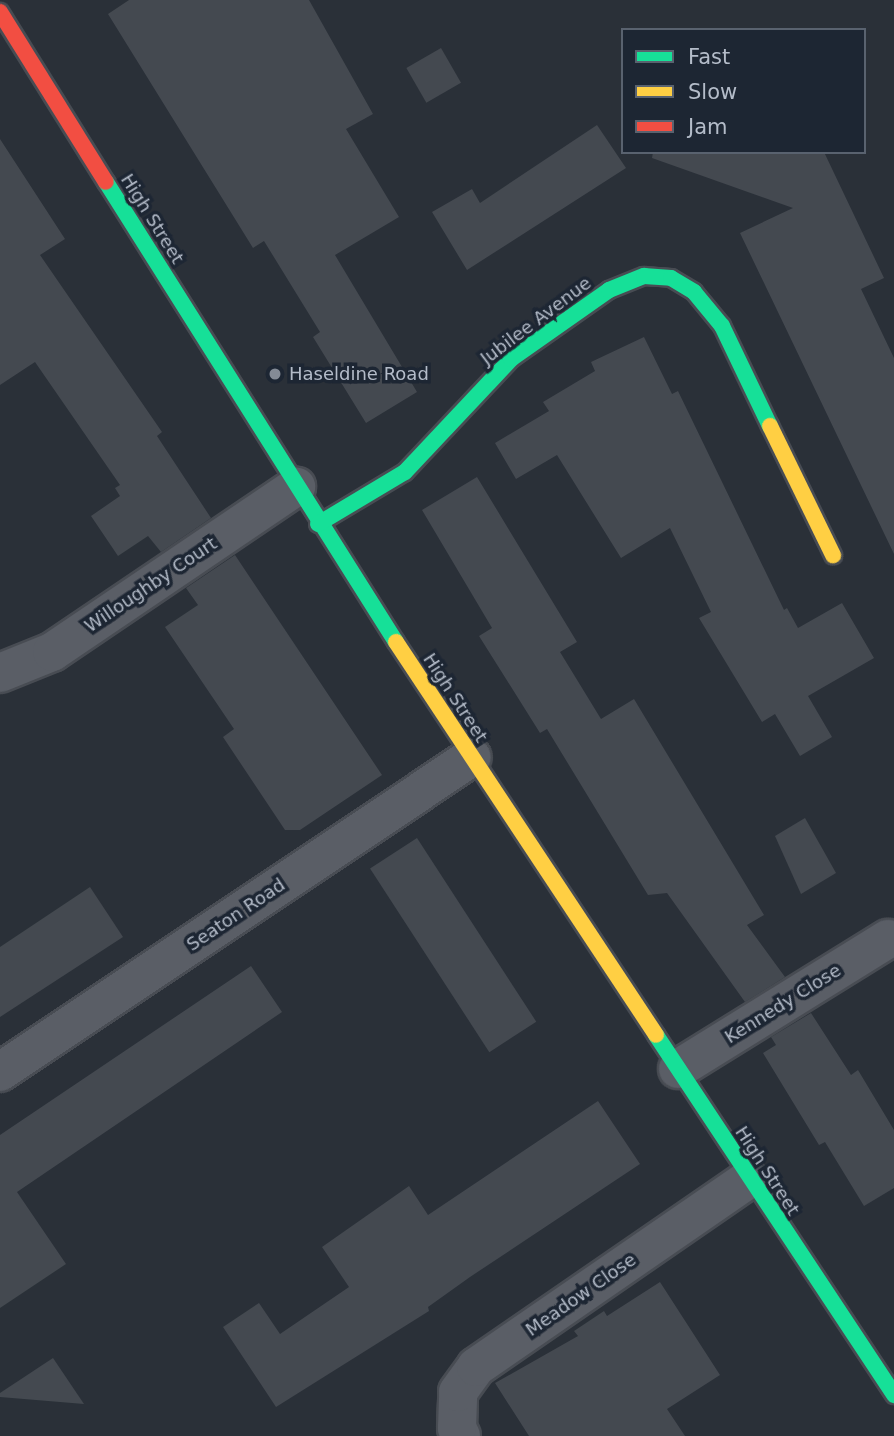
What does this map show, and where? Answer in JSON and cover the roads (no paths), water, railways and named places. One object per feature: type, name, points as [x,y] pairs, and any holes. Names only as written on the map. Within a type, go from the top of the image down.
[{"type":"street","name":"High Street","points":[[0,12],[317,524],[749,1180],[894,1395]]},
{"type":"street","name":"Jubilee Avenue","points":[[317,524],[405,472],[511,359],[609,290],[644,276],[671,278],[694,292],[722,326],[833,555]]},
{"type":"street","name":"Willoughby Court","points":[[0,673],[52,652],[296,487]]},
{"type":"street","name":"Seaton Road","points":[[0,1072],[472,757]]},
{"type":"street","name":"Kennedy Close","points":[[678,1069],[888,939]]},
{"type":"street","name":"Meadow Close","points":[[461,1436],[457,1427],[458,1392],[476,1367],[749,1180]]},
{"type":"place","name":"Haseldine Road","points":[[275,374]]}]
